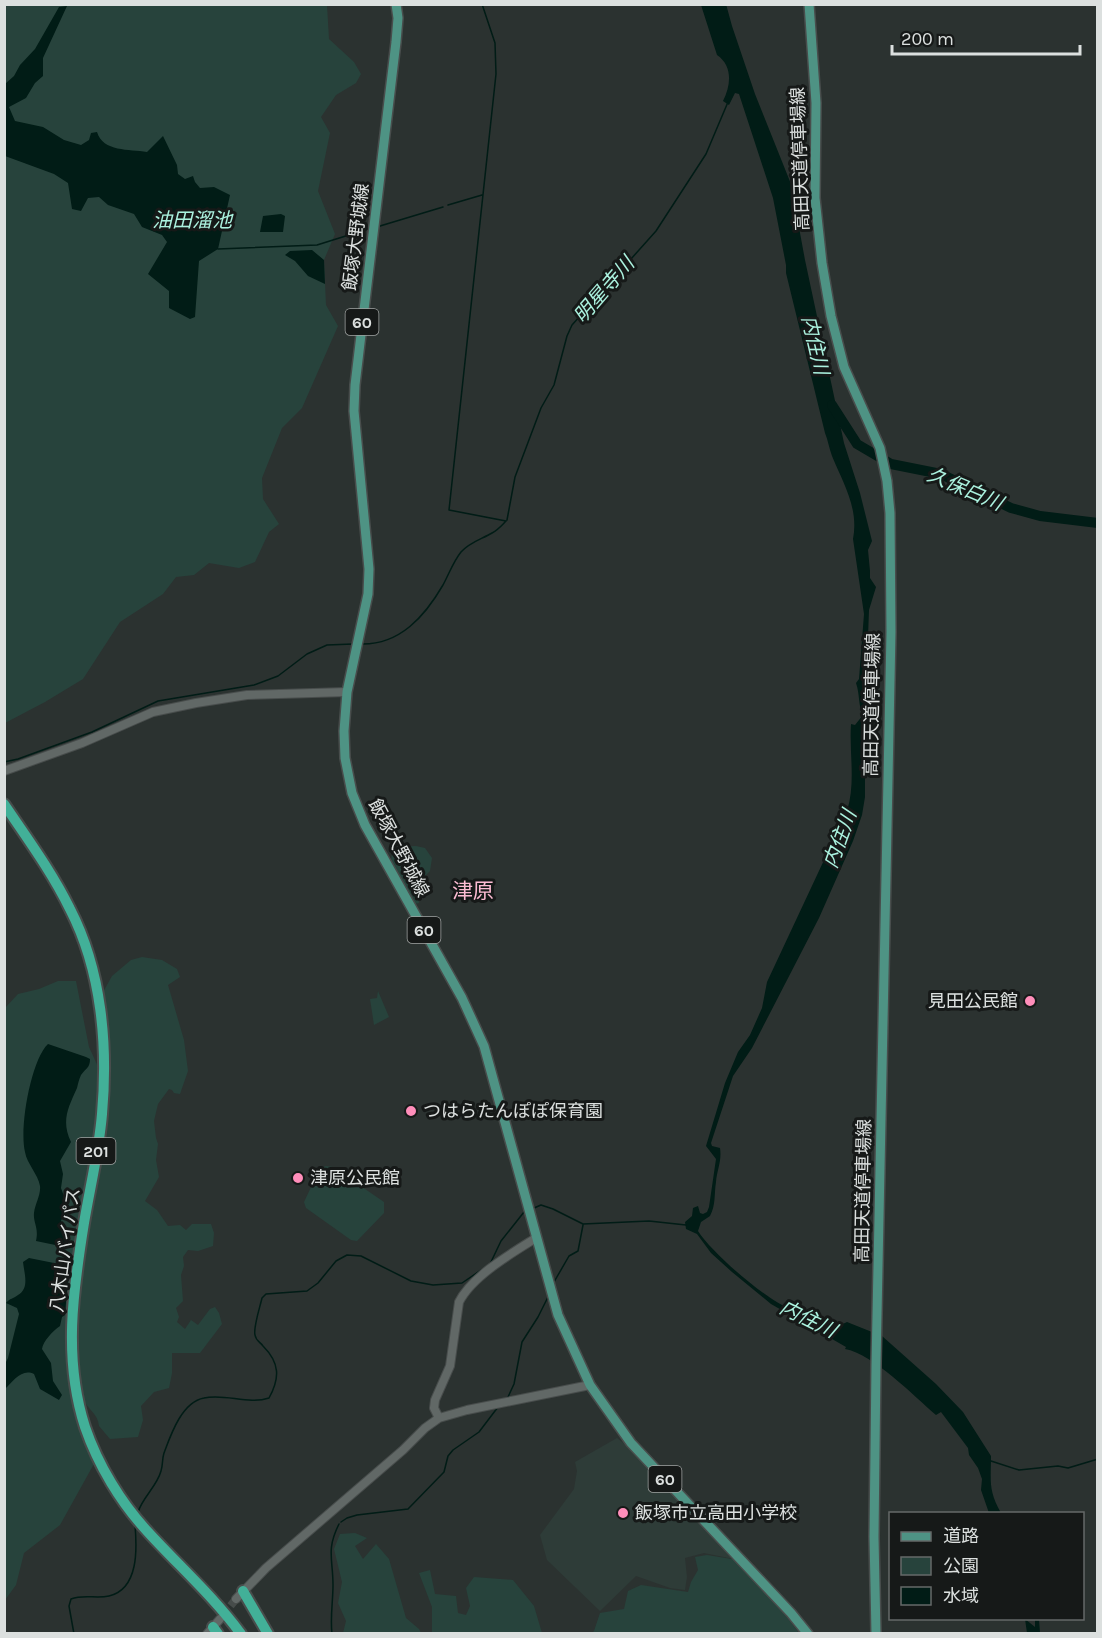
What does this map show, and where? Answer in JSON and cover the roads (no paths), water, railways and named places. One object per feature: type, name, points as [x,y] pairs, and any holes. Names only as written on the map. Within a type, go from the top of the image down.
[{"type":"highway","name":"八木山バイパス","points":[[4,804],[52,874],[71,911],[86,946],[100,1009],[104,1077],[102,1117],[71,1316],[76,1394],[85,1426],[94,1450],[113,1486],[129,1508],[147,1532],[223,1609],[241,1634]]},
{"type":"highway","points":[[240,1595],[268,1634]]},
{"type":"main road","name":"飯塚大野城線","points":[[396,4],[398,18],[396,42],[355,385],[354,411],[369,569],[368,594],[347,692],[344,731],[345,758],[352,793],[366,825],[462,998],[484,1046],[553,1302],[590,1385],[637,1449],[759,1578],[808,1634]]},
{"type":"main road","name":"高田天道停車場線","points":[[809,4],[816,103],[815,198],[825,281],[844,367],[880,448],[887,481],[890,513],[891,632],[876,1364],[874,1536],[876,1634]]},
{"type":"street","points":[[4,771],[82,743],[153,712],[196,702],[247,695],[347,692]]},
{"type":"street","points":[[439,1418],[434,1408],[435,1400],[450,1366],[459,1302],[463,1294],[469,1286],[510,1254],[536,1238]]},
{"type":"street","points":[[240,1595],[266,1568],[439,1418],[498,1403],[590,1385]]},
{"type":"water","name":"内住川","points":[[726,4],[755,94],[791,184],[844,443],[872,541],[868,550],[870,578],[876,587],[869,610],[870,674],[866,698],[868,712],[872,719],[872,737],[877,739],[875,751],[865,761],[865,797],[862,815],[853,841],[819,918],[752,1048],[733,1076],[711,1143],[712,1146],[720,1148],[713,1208],[710,1216],[701,1222],[698,1231],[715,1251],[740,1274],[779,1304],[830,1323],[838,1325],[847,1322],[882,1336],[936,1384],[963,1412],[991,1456],[992,1491],[1000,1512],[989,1512],[981,1490],[982,1479],[978,1468],[969,1455],[968,1448],[941,1412],[936,1415],[893,1377],[868,1359],[845,1349],[846,1347],[771,1304],[711,1253],[697,1234],[686,1229],[685,1222],[692,1216],[693,1208],[698,1206],[700,1213],[703,1214],[709,1207],[716,1159],[706,1146],[725,1083],[738,1052],[750,1035],[762,1008],[767,982],[847,811],[852,778],[851,724],[855,725],[863,715],[856,683],[859,679],[864,614],[853,539],[852,506],[825,433],[786,273],[773,198],[739,94],[735,93],[729,105],[723,101],[728,89],[728,70],[717,55],[701,5]]},
{"type":"water","name":"油田溜池","points":[[67,6],[43,58],[43,76],[35,83],[26,98],[9,107],[15,121],[43,127],[64,140],[81,145],[89,140],[91,133],[97,132],[105,143],[111,146],[147,152],[163,136],[177,165],[178,174],[185,179],[193,176],[200,188],[214,187],[230,195],[218,249],[199,261],[195,317],[190,319],[169,308],[169,291],[148,274],[167,242],[162,235],[142,227],[134,214],[108,205],[99,197],[88,198],[81,211],[72,209],[68,183],[54,174],[5,156],[5,84],[35,49],[59,7]]},
{"type":"water","points":[[281,214],[285,216],[283,232],[260,232],[263,216]]},
{"type":"water","points":[[312,250],[324,260],[325,284],[308,276],[295,261],[285,255],[290,251]]},
{"type":"water","points":[[48,1044],[90,1059],[80,1077],[69,1108],[66,1128],[71,1142],[60,1161],[63,1174],[61,1188],[67,1205],[61,1221],[66,1238],[65,1247],[36,1241],[34,1213],[40,1186],[26,1156],[24,1141],[28,1095],[36,1064]]},
{"type":"water","points":[[29,1258],[69,1266],[65,1315],[62,1317],[60,1326],[49,1336],[42,1349],[51,1363],[53,1381],[62,1395],[59,1400],[40,1389],[34,1374],[30,1373],[18,1376],[5,1389],[5,1364],[19,1314],[17,1308],[6,1303],[22,1292],[25,1284],[23,1262]]},
{"type":"water","points":[[1025,1620],[1035,1627],[1035,1620],[1039,1620],[1040,1633],[1027,1633]]},
{"type":"waterway","points":[[482,4],[495,43],[496,74],[449,510],[506,521]]},
{"type":"waterway","name":"明星寺川","points":[[507,520],[515,477],[541,408],[554,385],[572,325],[656,231],[706,154],[728,102]]},
{"type":"waterway","points":[[448,205],[482,195]]},
{"type":"waterway","points":[[380,226],[443,207]]},
{"type":"waterway","points":[[218,249],[317,245],[368,229]]},
{"type":"waterway","name":"久保白川","points":[[832,405],[857,444],[891,464],[941,474],[1011,508],[1040,516],[1098,523]]},
{"type":"waterway","points":[[361,644],[388,640],[410,626],[436,596],[461,552],[506,521]]},
{"type":"waterway","points":[[4,762],[92,732],[158,701],[254,685],[278,676],[307,654],[327,645],[353,644]]},
{"type":"waterway","points":[[534,1208],[541,1205],[583,1224],[649,1221],[686,1225]]},
{"type":"waterway","points":[[138,1512],[159,1476],[164,1453],[174,1428],[189,1406],[196,1401],[212,1397],[253,1400],[269,1398],[275,1384],[275,1365],[269,1352],[256,1339],[255,1332],[262,1298],[266,1294],[307,1291],[318,1283],[336,1261],[347,1255],[361,1256],[411,1281],[433,1285],[462,1283],[490,1264],[501,1241],[524,1212]]},
{"type":"waterway","points":[[554,1282],[569,1256],[578,1251],[583,1225]]},
{"type":"waterway","points":[[508,1397],[514,1384],[522,1342],[549,1295]]},
{"type":"waterway","points":[[341,1522],[357,1515],[408,1509],[444,1472],[448,1456],[453,1450],[479,1432],[498,1407]]},
{"type":"waterway","points":[[991,1461],[1019,1470],[1058,1466],[1068,1468],[1098,1459]]},
{"type":"waterway","points":[[332,1634],[331,1548],[339,1524]]},
{"type":"waterway","points":[[74,1634],[69,1606],[71,1599],[109,1596],[119,1592],[131,1577],[136,1556],[135,1525]]},
{"type":"tunnel","points":[[223,1615],[236,1599]]},
{"type":"place","name":"見田公民館","points":[[1030,1001]]},
{"type":"place","name":"つはらたんぽぽ保育園","points":[[411,1111]]},
{"type":"place","name":"津原公民館","points":[[298,1178]]},
{"type":"place","name":"飯塚市立高田小学校","points":[[623,1513]]},
{"type":"district","name":"津原","points":[[473,891]]}]
